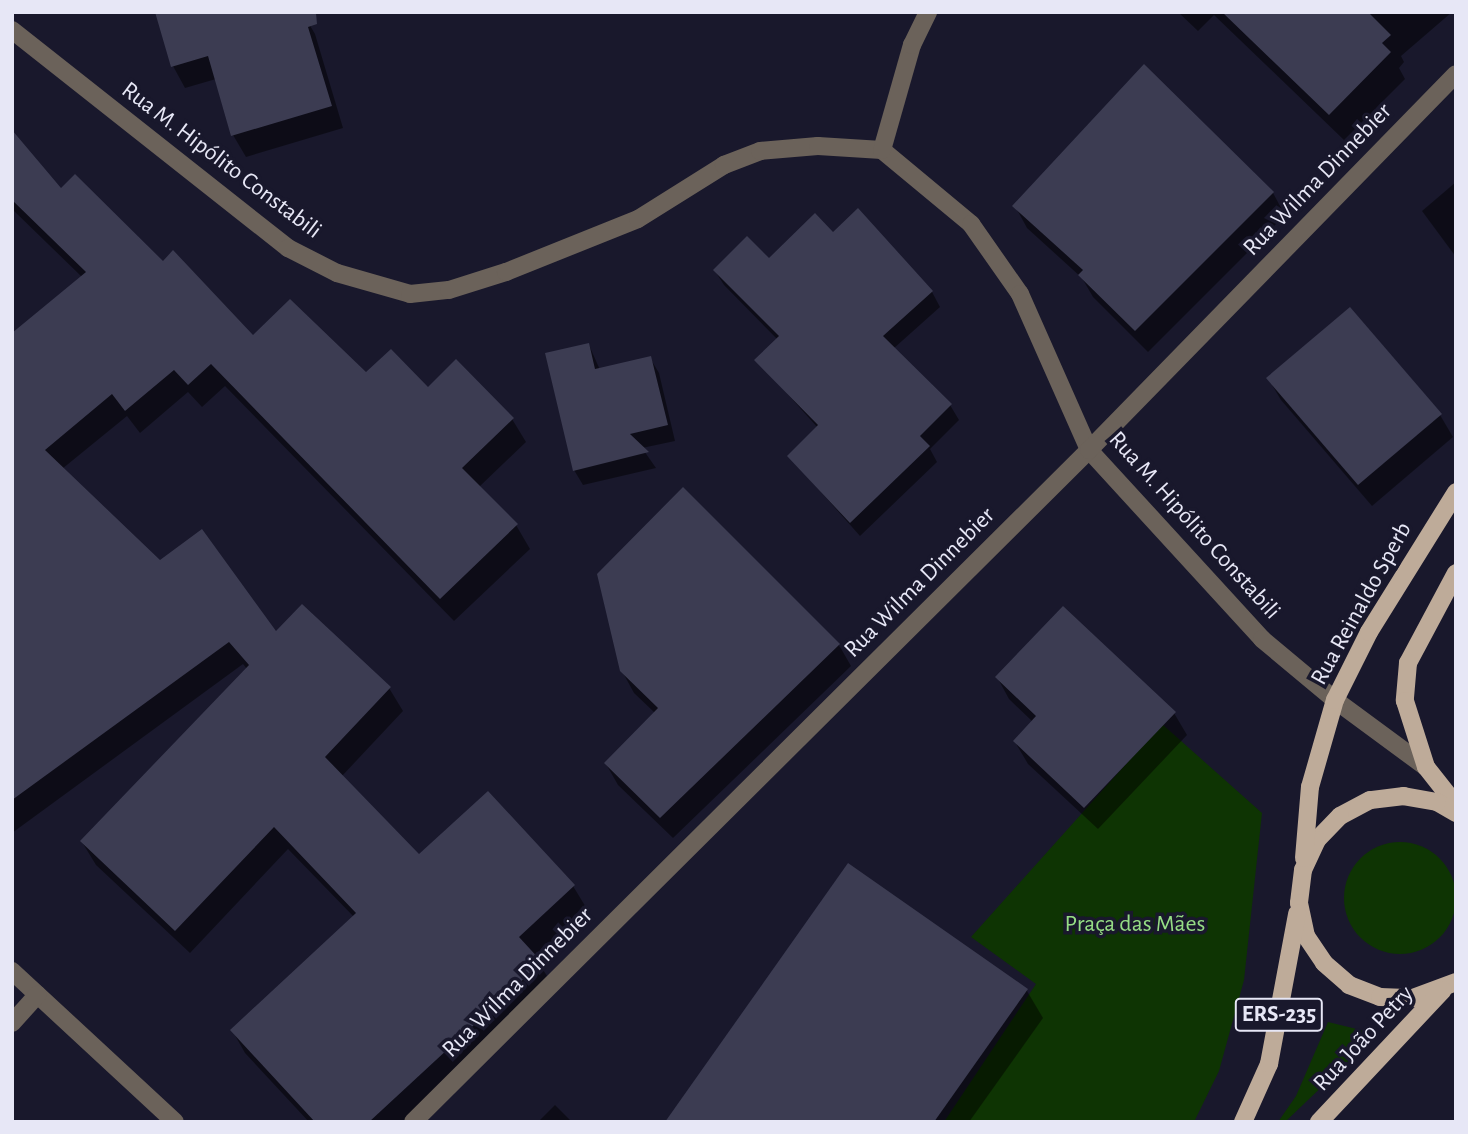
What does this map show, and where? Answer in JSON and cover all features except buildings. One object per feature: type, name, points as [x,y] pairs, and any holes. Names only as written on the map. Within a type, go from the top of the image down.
[{"type":"main road","name":"Rua Reinaldo Sperb","points":[[1299,903],[1310,787],[1335,700],[1369,632],[1456,492]]},
{"type":"main road","points":[[1456,573],[1408,663],[1405,701],[1426,767],[1456,805]]},
{"type":"main road","points":[[1303,870],[1317,840],[1340,816],[1370,800],[1404,796],[1437,802],[1456,813]]},
{"type":"main road","points":[[1299,903],[1306,936],[1324,964],[1349,985],[1380,997],[1413,998],[1450,986]]},
{"type":"main road","name":"ERS-235","points":[[1243,1122],[1269,1064],[1299,903]]},
{"type":"main road","name":"Rua João Petry","points":[[1319,1122],[1450,986]]},
{"type":"street","points":[[882,150],[912,46],[928,12]]},
{"type":"street","name":"Rua M. Hipólito Constabili","points":[[12,30],[288,248],[337,273],[410,294],[449,290],[506,272],[614,229],[638,219],[724,164],[760,151],[818,146],[882,150],[971,224],[1020,294],[1089,450],[1262,639],[1335,700],[1426,767]]},
{"type":"street","name":"Rua Wilma Dinnebier","points":[[413,1122],[1089,450],[1456,74]]},
{"type":"street","points":[[12,971],[175,1122]]},
{"type":"street","points":[[12,1023],[37,995]]},
{"type":"green space","name":"Praça das Mães","points":[[1162,724],[1262,813],[1244,980],[1219,1071],[1194,1122],[944,1122],[1036,984],[971,937]]},
{"type":"green space","points":[[1400,842],[1421,846],[1440,858],[1452,877],[1456,898],[1452,919],[1440,938],[1421,950],[1400,954],[1379,950],[1360,938],[1348,919],[1344,898],[1348,877],[1360,858],[1379,846]]},
{"type":"green space","points":[[1328,1022],[1377,1034],[1285,1122],[1278,1122],[1296,1096]]}]
